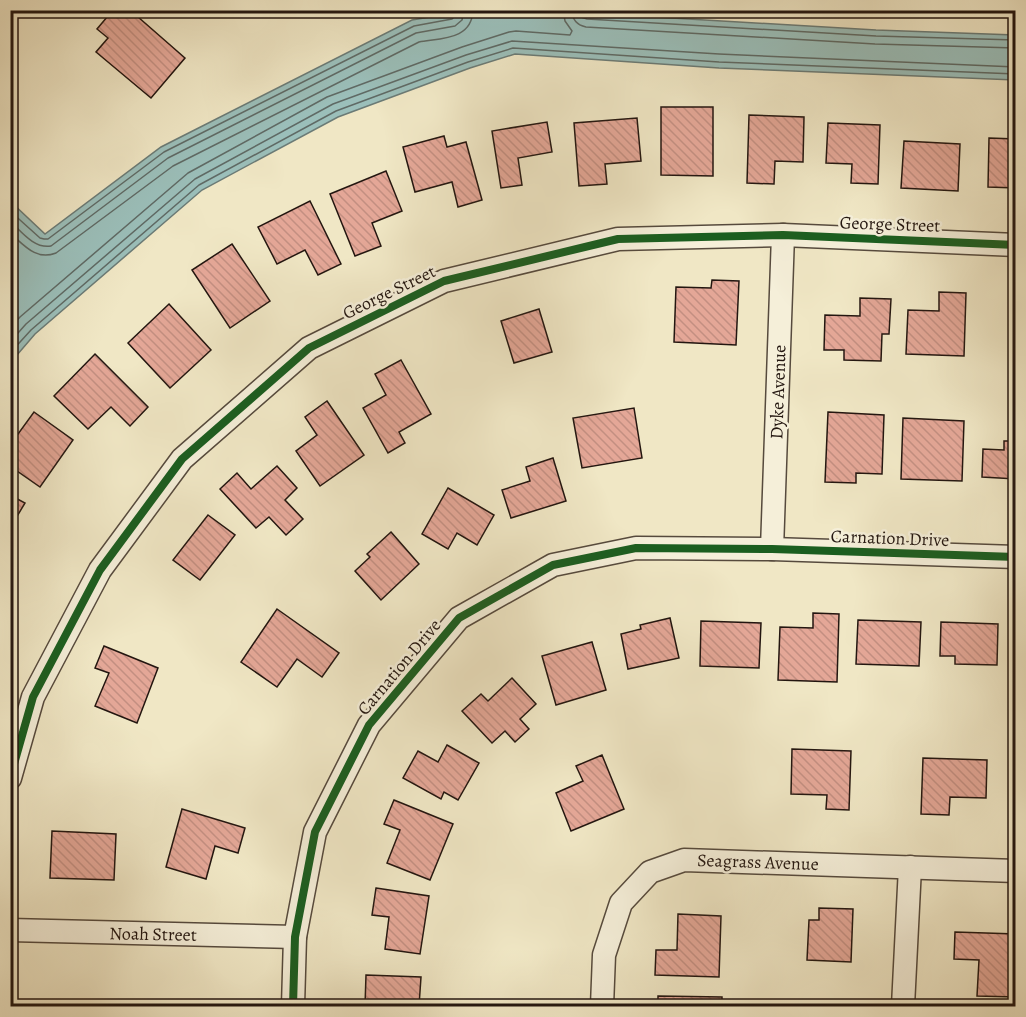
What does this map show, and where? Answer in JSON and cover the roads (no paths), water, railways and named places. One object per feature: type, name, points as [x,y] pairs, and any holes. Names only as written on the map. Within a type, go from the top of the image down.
[{"type":"street","name":"George Street","points":[[10,777],[33,697],[100,570],[182,459],[309,348],[444,281],[618,239],[783,235],[1016,245]]},
{"type":"street","name":"Dyke Avenue","points":[[772,549],[783,235]]},
{"type":"street","name":"Carnation Drive","points":[[292,1006],[295,937],[315,832],[369,725],[459,618],[553,565],[636,548],[772,549],[1016,557]]},
{"type":"street","name":"Seagrass Avenue","points":[[602,1006],[604,955],[621,903],[650,872],[684,860],[1016,871]]},
{"type":"street","points":[[903,1006],[910,867]]},
{"type":"street","name":"Noah Street","points":[[10,930],[295,937]]},
{"type":"water","points":[[536,10],[876,30],[1015,35],[1015,80],[719,68],[515,54],[470,68],[338,117],[202,190],[35,334],[11,362],[11,202],[45,234],[161,147],[412,20],[466,11]]}]
